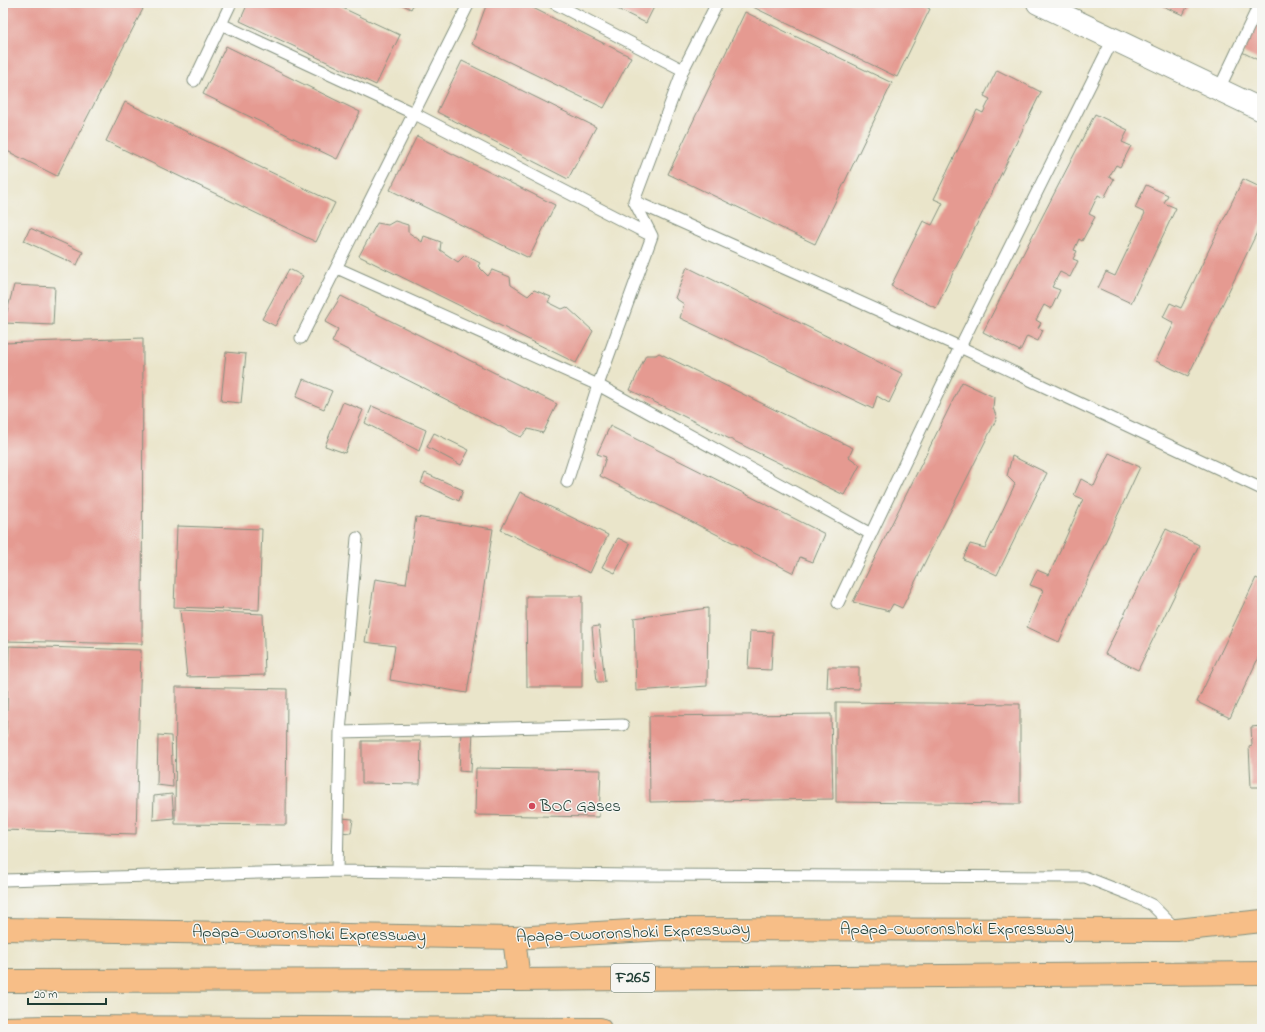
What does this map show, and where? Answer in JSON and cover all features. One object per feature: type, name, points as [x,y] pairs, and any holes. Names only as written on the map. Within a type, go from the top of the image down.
[{"type":"main road","name":"Apapa-Oworonshoki Expressway","points":[[3,929],[514,938],[664,929],[1177,930],[1262,921]]},
{"type":"main road","points":[[514,938],[519,980]]},
{"type":"main road","name":"F265","points":[[3,981],[519,980],[1262,973]]},
{"type":"main road","points":[[3,1028],[600,1029]]},
{"type":"street","points":[[1038,3],[1262,110]]},
{"type":"lane","points":[[194,80],[231,3]]},
{"type":"lane","points":[[302,338],[469,3]]},
{"type":"lane","points":[[554,3],[683,70]]},
{"type":"lane","points":[[567,482],[598,384],[652,236],[634,201],[683,70],[717,3]]},
{"type":"lane","points":[[1219,89],[1260,3]]},
{"type":"lane","points":[[221,24],[415,114],[652,236]]},
{"type":"lane","points":[[838,603],[960,347],[1112,39]]},
{"type":"lane","points":[[634,201],[960,347],[1262,489]]},
{"type":"lane","points":[[337,268],[598,384],[871,534]]},
{"type":"lane","points":[[337,871],[340,732],[357,538]]},
{"type":"lane","points":[[340,732],[623,725]]},
{"type":"lane","points":[[3,880],[337,871],[630,875],[1085,877],[1152,905],[1177,930]]},
{"type":"building","points":[[3,3],[131,3],[143,9],[57,176],[3,149]]},
{"type":"building","points":[[248,3],[332,3],[400,35],[376,85],[240,21]]},
{"type":"building","points":[[399,3],[414,3],[411,9]]},
{"type":"building","points":[[487,3],[523,3],[631,57],[604,108],[472,44]]},
{"type":"building","points":[[605,3],[656,3],[646,23]]},
{"type":"building","points":[[753,3],[919,3],[930,9],[897,77],[751,6]]},
{"type":"building","points":[[1156,3],[1189,3],[1183,15]]},
{"type":"building","points":[[745,12],[892,83],[815,244],[668,174]]},
{"type":"building","points":[[1262,13],[1262,62],[1242,52]]},
{"type":"building","points":[[226,46],[360,112],[337,159],[203,94]]},
{"type":"building","points":[[462,61],[596,127],[568,179],[437,112]]},
{"type":"building","points":[[997,70],[1041,92],[936,308],[891,286],[923,221],[932,225],[943,203],[934,199],[977,110],[983,113],[990,99],[984,96]]},
{"type":"building","points":[[125,102],[335,203],[316,242],[106,141]]},
{"type":"building","points":[[1095,114],[1128,130],[1122,142],[1131,146],[1120,167],[1116,165],[1109,177],[1114,179],[1104,198],[1098,195],[1089,214],[1095,217],[1082,241],[1079,239],[1074,250],[1077,251],[1073,259],[1078,261],[1070,277],[1060,272],[1052,287],[1060,290],[1051,309],[1044,305],[1036,320],[1041,323],[1038,328],[1043,330],[1038,341],[1027,336],[1020,351],[983,332]]},
{"type":"building","points":[[417,136],[555,205],[529,258],[390,190]]},
{"type":"building","points":[[1243,179],[1262,188],[1262,222],[1188,376],[1156,361],[1174,323],[1163,317],[1170,303],[1181,308]]},
{"type":"building","points":[[1146,185],[1168,195],[1164,203],[1176,208],[1131,303],[1098,288],[1106,272],[1115,276],[1145,213],[1135,208]]},
{"type":"building","points":[[395,221],[408,225],[408,232],[422,242],[424,236],[441,242],[440,250],[458,262],[465,255],[480,263],[478,266],[488,276],[492,270],[510,277],[511,285],[528,296],[534,290],[551,297],[548,302],[562,309],[567,307],[593,331],[576,363],[359,256],[377,223],[388,225]]},
{"type":"building","points":[[30,228],[83,252],[77,265],[24,241]]},
{"type":"building","points":[[687,267],[903,374],[889,403],[877,396],[873,409],[680,318],[684,304],[675,298]]},
{"type":"building","points":[[289,269],[303,276],[275,326],[262,319]]},
{"type":"building","points":[[14,285],[55,287],[53,325],[4,323]]},
{"type":"building","points":[[341,296],[557,404],[543,433],[528,429],[521,437],[332,342],[338,329],[325,322]]},
{"type":"building","points":[[143,338],[142,644],[3,641],[3,343]]},
{"type":"building","points":[[226,352],[246,354],[241,403],[221,401]]},
{"type":"building","points":[[659,353],[853,448],[849,457],[860,465],[844,495],[630,390],[646,355],[656,355]]},
{"type":"building","points":[[303,379],[332,391],[324,409],[296,397]]},
{"type":"building","points":[[962,382],[994,397],[993,408],[997,418],[902,608],[893,604],[889,611],[853,602]]},
{"type":"building","points":[[343,402],[363,410],[345,453],[325,446]]},
{"type":"building","points":[[372,406],[426,430],[419,451],[365,423]]},
{"type":"building","points":[[610,426],[825,534],[813,562],[800,557],[794,573],[600,476],[606,457],[597,454]]},
{"type":"building","points":[[434,433],[469,450],[461,465],[427,447]]},
{"type":"building","points":[[1109,453],[1140,467],[1059,642],[1027,627],[1043,590],[1030,585],[1037,570],[1049,575],[1083,499],[1074,495],[1081,479],[1094,486]]},
{"type":"building","points":[[1012,456],[1047,473],[997,575],[963,559],[970,544],[985,548],[1015,484],[1007,476]]},
{"type":"building","points":[[425,473],[463,490],[459,501],[421,483]]},
{"type":"building","points":[[520,492],[608,535],[590,573],[501,530]]},
{"type":"building","points":[[416,517],[493,529],[467,693],[390,680],[395,646],[365,642],[375,579],[406,584]]},
{"type":"building","points":[[177,526],[262,529],[259,610],[174,607]]},
{"type":"building","points":[[1166,529],[1199,545],[1138,670],[1105,654]]},
{"type":"building","points":[[618,538],[630,544],[615,573],[602,567]]},
{"type":"building","points":[[1256,578],[1262,581],[1262,650],[1230,718],[1197,702]]},
{"type":"building","points":[[526,596],[582,596],[582,687],[527,687]]},
{"type":"building","points":[[708,608],[707,686],[636,691],[634,618]]},
{"type":"building","points":[[180,610],[263,614],[265,675],[187,677]]},
{"type":"building","points":[[599,626],[605,682],[597,682],[592,627]]},
{"type":"building","points":[[750,631],[773,632],[771,670],[748,669]]},
{"type":"building","points":[[9,646],[141,650],[136,834],[3,830]]},
{"type":"building","points":[[828,667],[859,667],[859,689],[827,688]]},
{"type":"building","points":[[176,687],[287,689],[286,825],[175,824]]},
{"type":"building","points":[[836,702],[1020,704],[1020,804],[836,802]]},
{"type":"building","points":[[831,714],[833,799],[650,802],[649,716]]},
{"type":"building","points":[[1262,726],[1262,787],[1251,787],[1249,746],[1252,745],[1251,727]]},
{"type":"building","points":[[461,731],[473,731],[471,772],[459,771]]},
{"type":"building","points":[[158,735],[171,736],[173,787],[157,785]]},
{"type":"building","points":[[362,741],[421,741],[420,784],[362,783]]},
{"type":"building","points":[[476,768],[601,770],[599,817],[475,815]]},
{"type":"building","points":[[172,794],[174,818],[153,820],[154,796]]},
{"type":"building","points":[[340,818],[353,819],[351,833],[339,832]]},
{"type":"place","name":"BOC Gases","points":[[532,806]]}]
